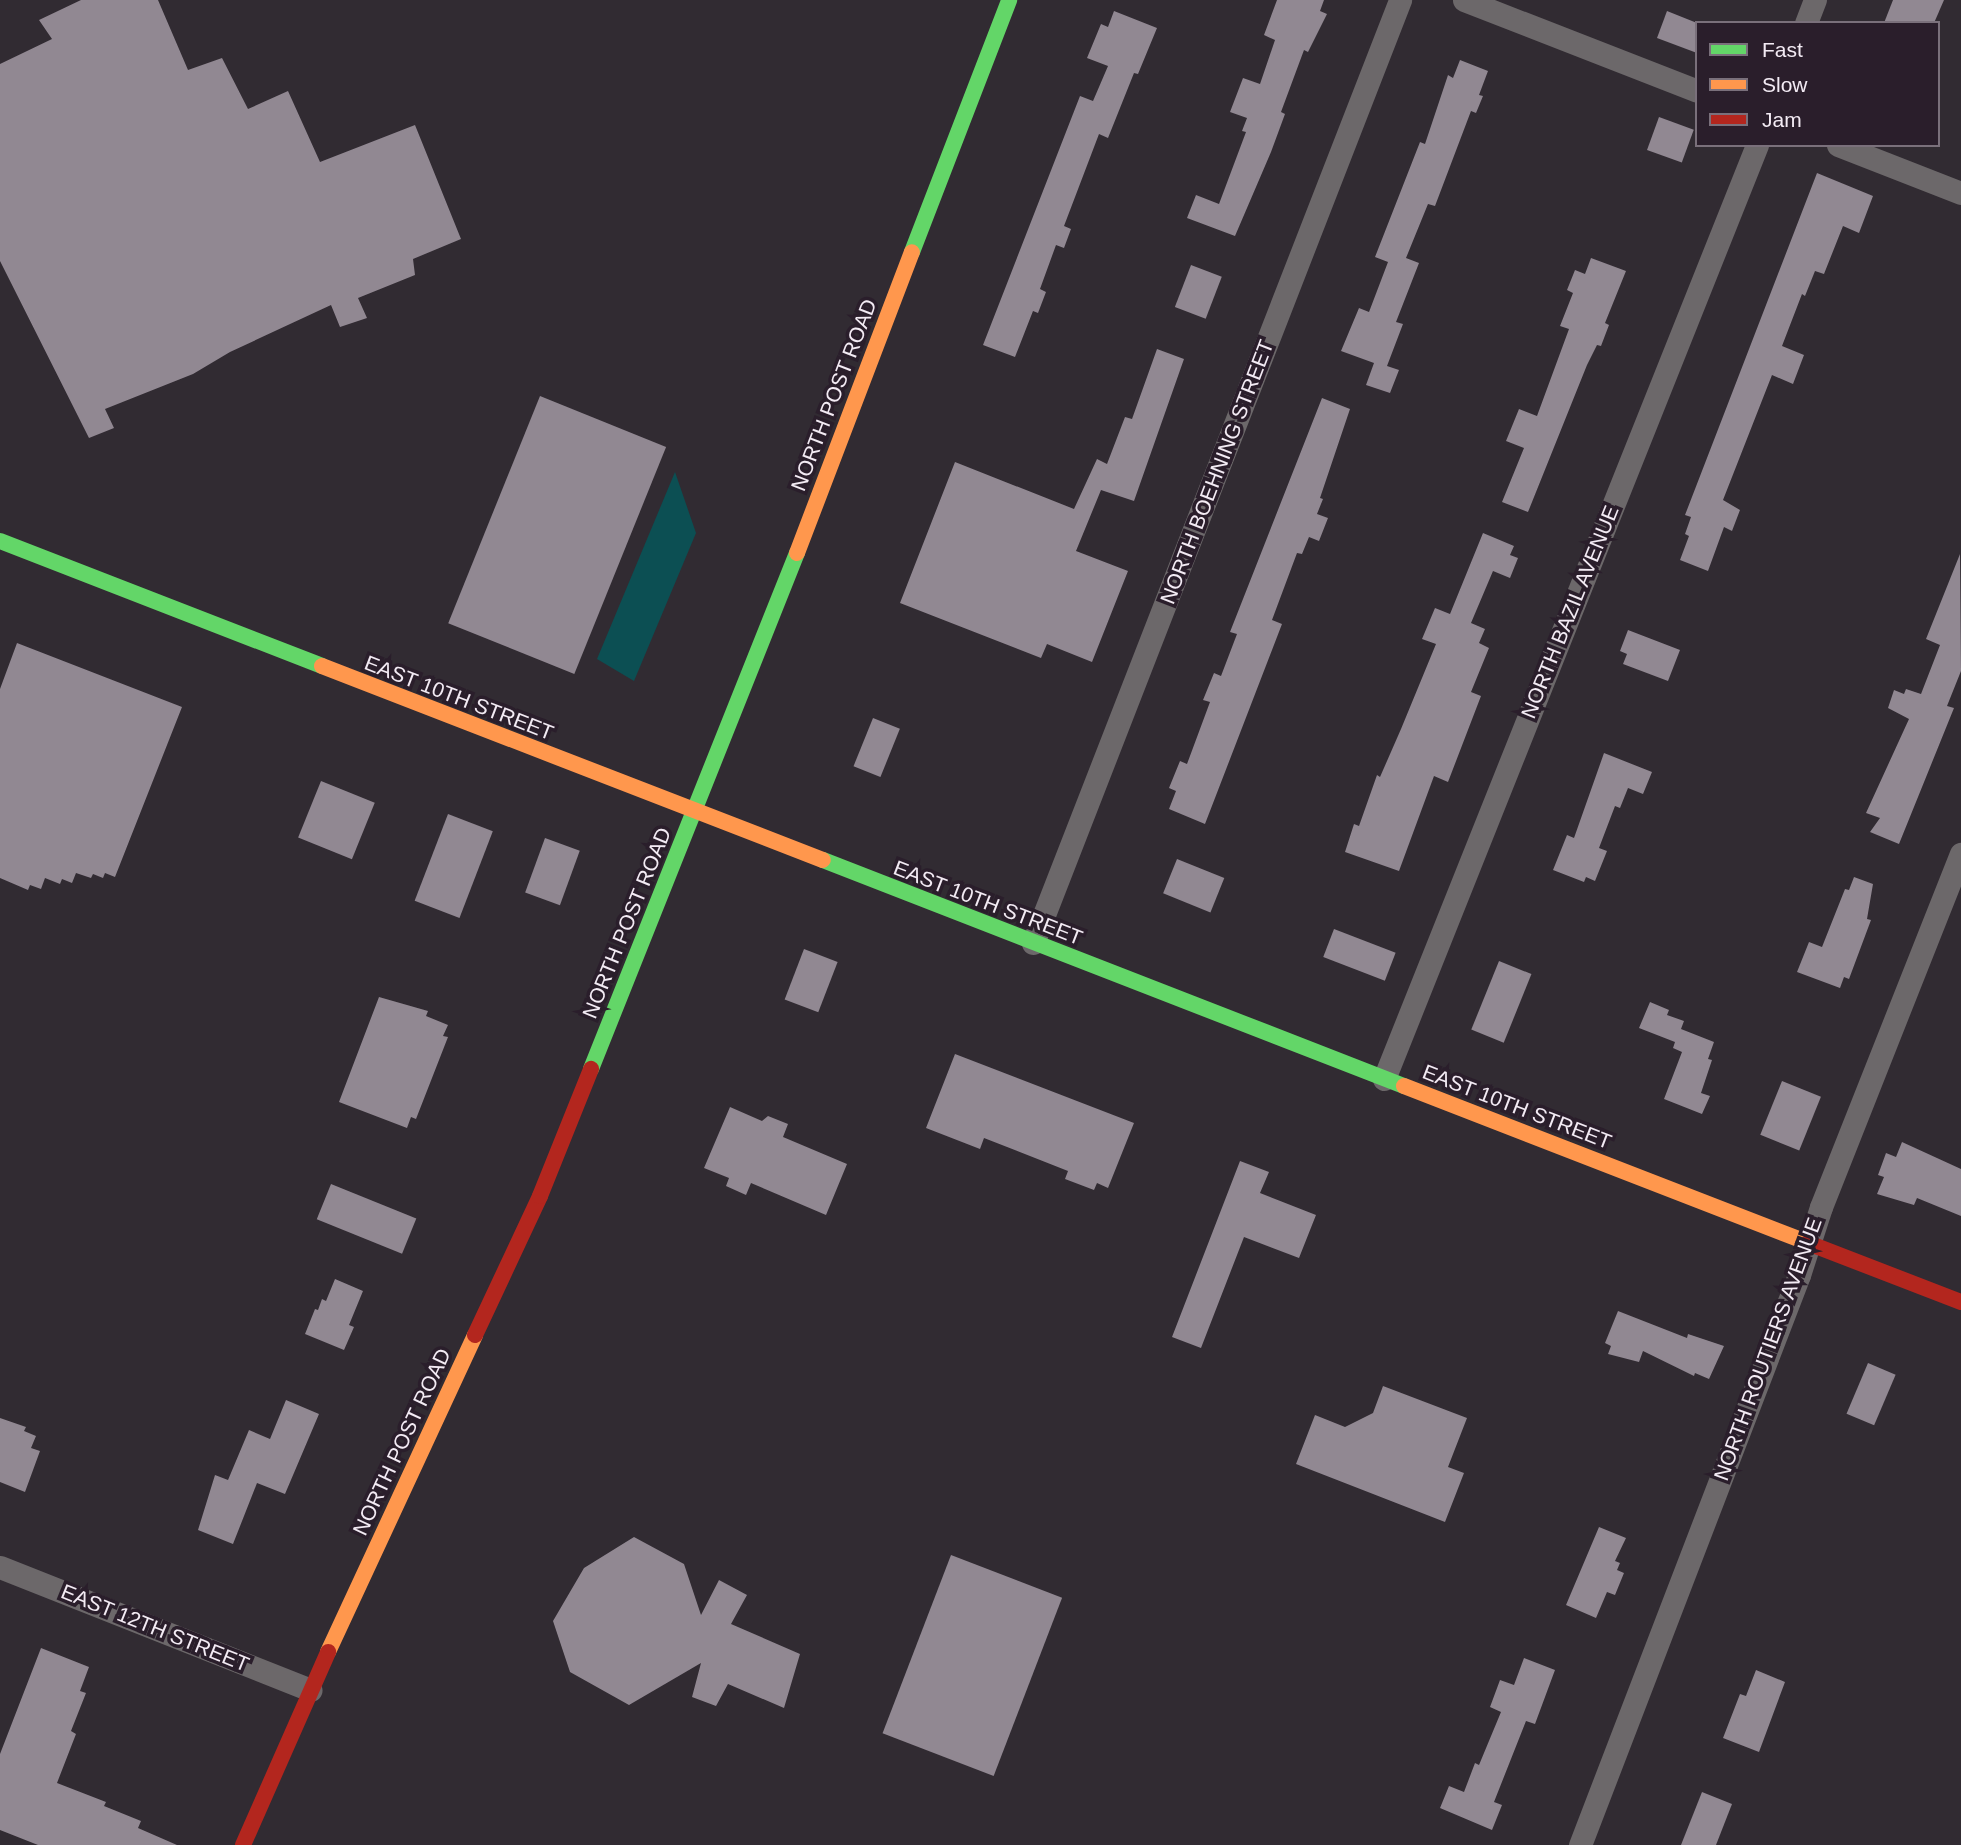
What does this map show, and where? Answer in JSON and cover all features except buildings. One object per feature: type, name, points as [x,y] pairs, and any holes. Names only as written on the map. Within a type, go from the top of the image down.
[{"type":"main road","name":"NORTH POST ROAD","points":[[243,1845],[310,1690],[540,1196],[744,692],[1009,0]]},
{"type":"main road","name":"EAST 10TH STREET","points":[[0,541],[1961,1303]]},
{"type":"street","name":"NORTH BOEHNING STREET","points":[[1033,943],[1400,0]]},
{"type":"street","points":[[1464,0],[1695,89]]},
{"type":"street","points":[[1806,21],[1815,0]]},
{"type":"street","name":"NORTH BAZIL AVENUE","points":[[1384,1079],[1756,147]]},
{"type":"street","points":[[1843,147],[1961,193]]},
{"type":"street","name":"NORTH ROUTIERS AVENUE","points":[[1580,1845],[1810,1243],[1821,1207],[1961,854]]},
{"type":"street","name":"EAST 12TH STREET","points":[[0,1567],[310,1690]]},
{"type":"water","points":[[675,472],[696,533],[634,681],[597,659]]},
{"type":"traffic: fast","points":[[912,252],[1009,0]]},
{"type":"traffic: fast","points":[[0,541],[322,666]]},
{"type":"traffic: fast","points":[[591,1069],[797,553]]},
{"type":"traffic: fast","points":[[823,860],[1404,1086]]},
{"type":"traffic: slow","points":[[797,553],[912,252]]},
{"type":"traffic: slow","points":[[322,666],[823,860]]},
{"type":"traffic: slow","points":[[1404,1086],[1808,1243]]},
{"type":"traffic: slow","points":[[328,1652],[475,1335]]},
{"type":"traffic: jam","points":[[475,1335],[540,1196],[591,1069]]},
{"type":"traffic: jam","points":[[1808,1243],[1961,1302]]},
{"type":"traffic: jam","points":[[243,1845],[328,1652]]}]
